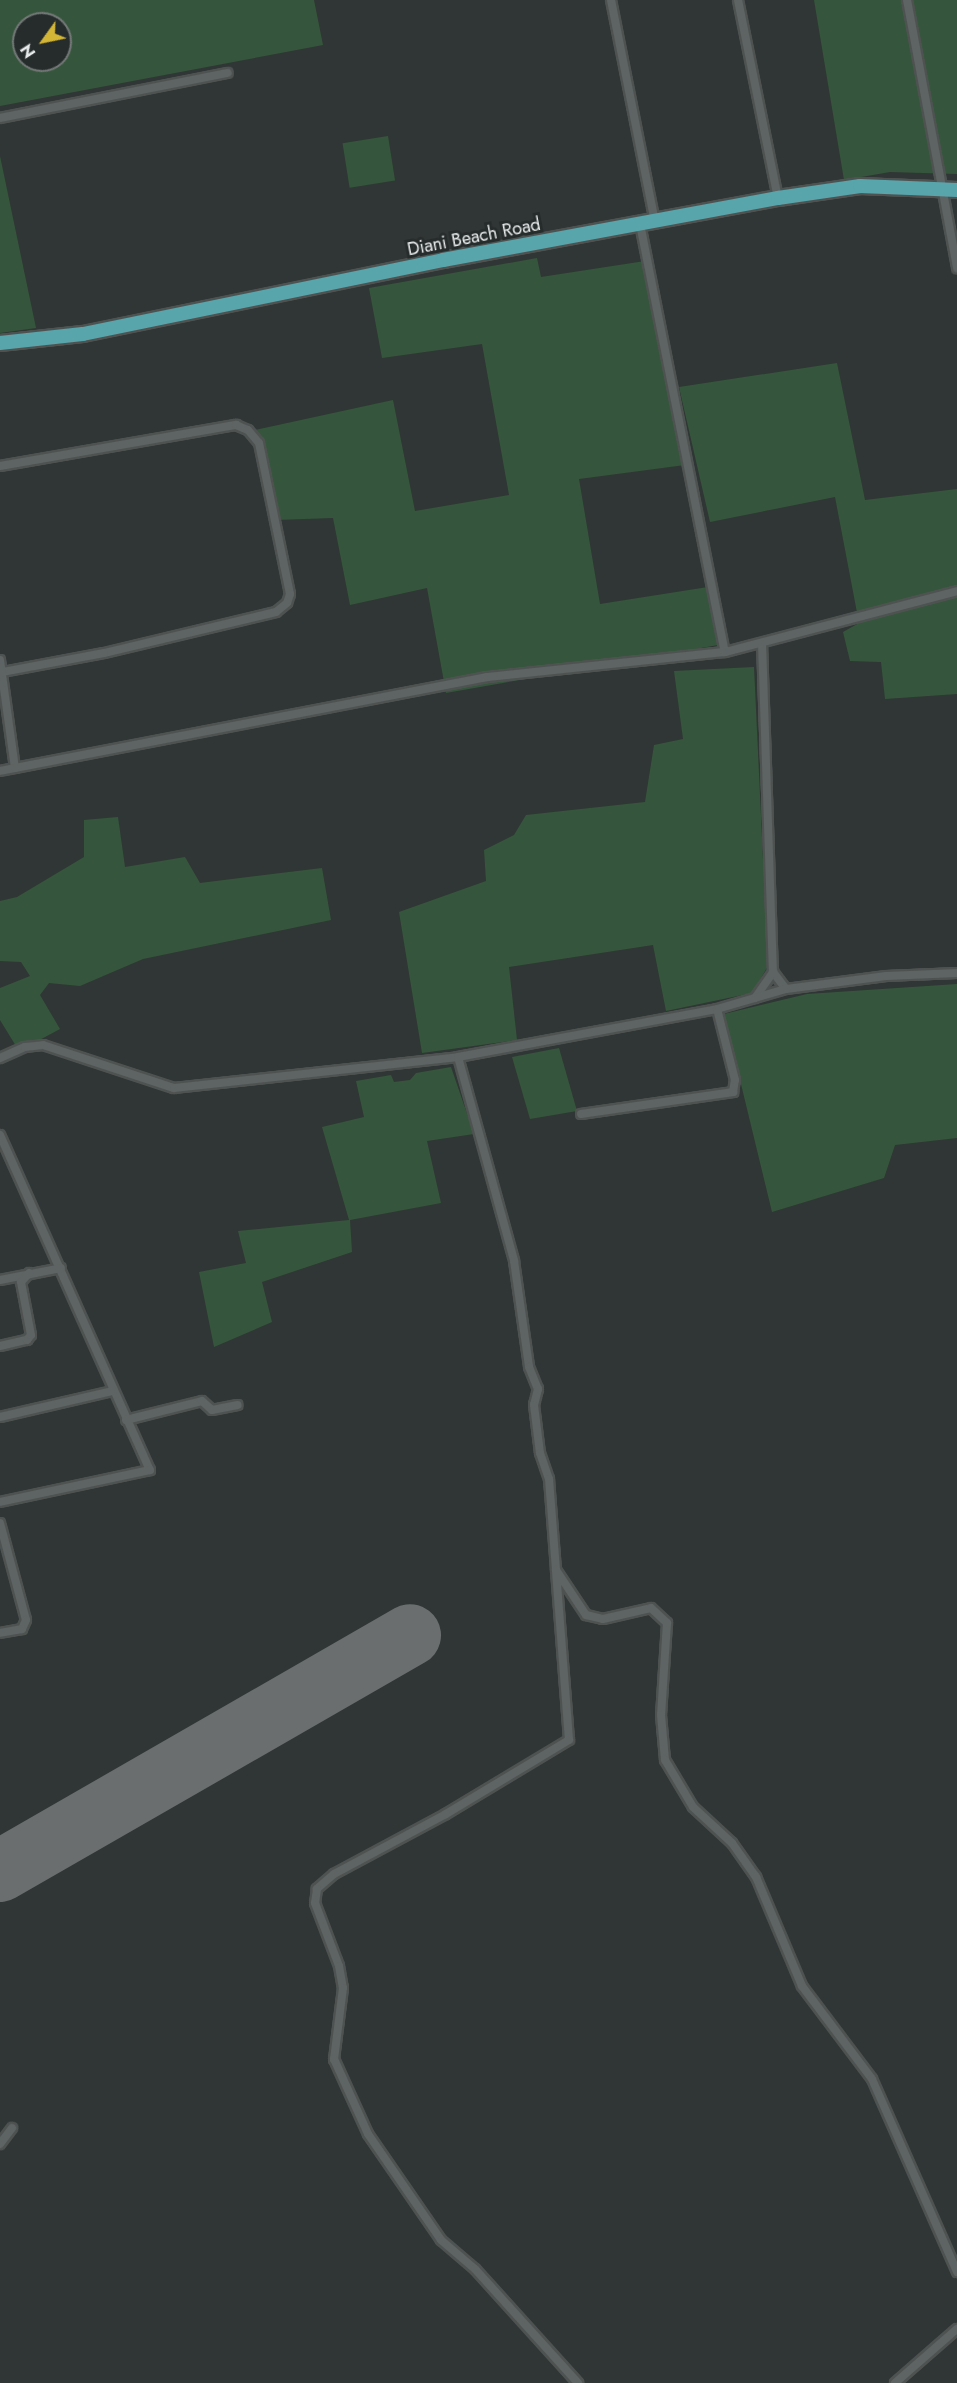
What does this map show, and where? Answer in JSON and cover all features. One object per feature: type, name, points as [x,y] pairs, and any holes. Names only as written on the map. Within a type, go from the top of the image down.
[{"type":"main road","name":"Diani Beach Road","points":[[0,343],[83,334],[443,260],[778,198],[860,186],[950,190]]},
{"type":"street","points":[[611,0],[655,222]]},
{"type":"street","points":[[738,0],[778,198]]},
{"type":"street","points":[[907,0],[935,166],[950,190],[957,268]]},
{"type":"street","points":[[0,118],[228,73]]},
{"type":"street","points":[[640,225],[725,652]]},
{"type":"street","points":[[0,466],[236,425],[248,430],[258,443],[290,594],[287,603],[276,612],[104,654],[2,672]]},
{"type":"street","points":[[0,771],[487,677],[725,652],[957,591]]},
{"type":"street","points":[[762,643],[773,972],[786,989]]},
{"type":"street","points":[[0,660],[15,768]]},
{"type":"street","points":[[755,998],[773,972]]},
{"type":"street","points":[[0,1058],[25,1047],[43,1045],[174,1088],[458,1057],[717,1009],[786,989],[886,976],[957,973]]},
{"type":"street","points":[[581,1114],[733,1092],[735,1080],[717,1009]]},
{"type":"street","points":[[458,1057],[514,1261],[530,1367],[538,1389],[534,1405],[540,1453],[549,1479],[569,1740],[334,1874],[317,1889],[315,1903],[339,1965],[343,1988],[334,2059],[368,2134],[441,2240],[475,2269],[578,2383]]},
{"type":"street","points":[[0,1135],[150,1470],[0,1502]]},
{"type":"street","points":[[0,1280],[61,1268]]},
{"type":"street","points":[[0,1346],[27,1341],[31,1335],[21,1282],[29,1273]]},
{"type":"street","points":[[0,1417],[113,1391]]},
{"type":"street","points":[[126,1420],[202,1401],[212,1410],[238,1406]]},
{"type":"street","points":[[0,1523],[4,1554],[26,1625],[0,1634]]},
{"type":"street","points":[[555,1570],[586,1615],[603,1619],[651,1608],[667,1623],[662,1715],[665,1760],[693,1807],[732,1843],[756,1877],[802,1986],[872,2079],[957,2272]]},
{"type":"street","points":[[0,2144],[12,2128]]},
{"type":"street","points":[[895,2383],[957,2329]]},
{"type":"green space","points":[[0,0],[314,0],[323,45],[0,106]]},
{"type":"green space","points":[[814,0],[957,0],[957,174],[890,172],[844,180]]},
{"type":"green space","points":[[388,136],[395,180],[350,188],[343,143]]},
{"type":"green space","points":[[0,156],[36,328],[0,333]]},
{"type":"green space","points":[[537,258],[541,277],[645,261],[685,465],[579,479],[600,604],[708,587],[718,645],[446,693],[427,588],[350,605],[333,518],[275,520],[255,430],[393,400],[415,511],[509,495],[482,344],[382,358],[369,288]]},
{"type":"green space","points":[[837,363],[865,500],[957,489],[957,694],[885,699],[881,662],[850,661],[843,632],[859,623],[835,497],[710,522],[679,387]]},
{"type":"green space","points":[[754,667],[768,966],[752,993],[666,1011],[653,945],[509,967],[517,1040],[422,1053],[399,912],[486,881],[484,850],[514,835],[526,815],[645,802],[654,745],[683,739],[674,671]]},
{"type":"green space","points":[[118,817],[125,867],[185,857],[200,883],[322,868],[331,920],[143,959],[80,986],[49,983],[40,995],[60,1029],[19,1051],[0,1020],[0,988],[30,976],[21,962],[0,961],[0,901],[17,897],[84,857],[84,820]]},
{"type":"green space","points":[[957,984],[957,1138],[895,1145],[884,1178],[772,1212],[724,1014],[807,994]]},
{"type":"green space","points":[[559,1048],[577,1111],[530,1119],[512,1057]]},
{"type":"green space","points":[[451,1067],[474,1134],[427,1141],[441,1203],[350,1220],[352,1252],[262,1282],[272,1322],[214,1347],[199,1272],[246,1263],[238,1231],[349,1220],[322,1127],[364,1117],[356,1081],[391,1075],[394,1082],[410,1080],[416,1073]]},
{"type":"runway","points":[[0,1871],[410,1635]]}]
